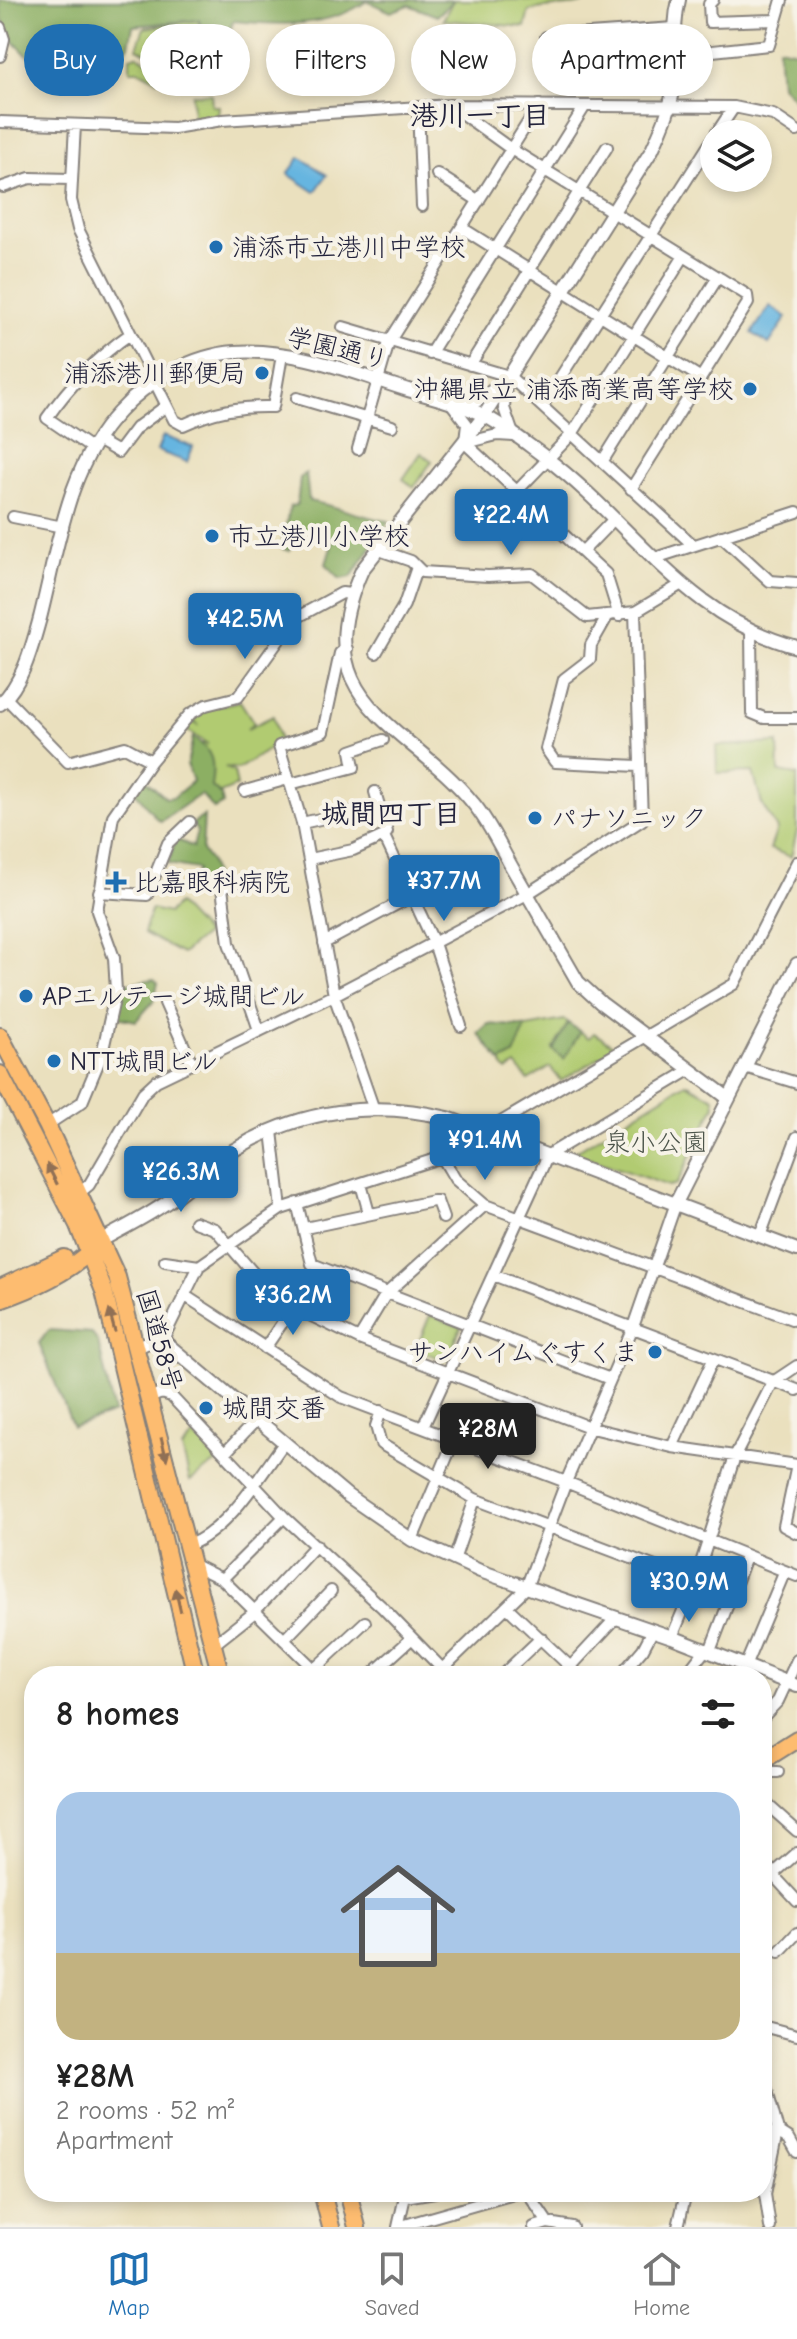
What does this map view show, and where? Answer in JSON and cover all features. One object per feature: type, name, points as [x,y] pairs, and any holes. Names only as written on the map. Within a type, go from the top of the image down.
[{"type":"main road","name":"国道58号","points":[[0,1036],[79,1193],[194,1666]]},
{"type":"main road","name":"国道58号","points":[[0,1074],[93,1245],[137,1347],[218,1666]]},
{"type":"main road","points":[[0,1288],[93,1245]]},
{"type":"main road","points":[[0,1300],[44,1282],[93,1245]]},
{"type":"main road","points":[[772,1756],[797,1739]]},
{"type":"main road","points":[[325,2202],[331,2227]]},
{"type":"main road","points":[[351,2202],[357,2227]]},
{"type":"street","points":[[675,24],[679,0]]},
{"type":"street","points":[[713,0],[709,4],[710,22],[776,20]]},
{"type":"street","points":[[713,51],[769,45],[782,0]]},
{"type":"street","points":[[0,27],[4,39],[0,56]]},
{"type":"street","points":[[671,96],[670,107],[652,150],[484,416],[376,549],[351,594],[347,649],[355,682],[364,701],[393,733],[473,802],[578,982],[728,1098]]},
{"type":"street","points":[[450,105],[511,149],[747,295],[748,303],[631,489]]},
{"type":"street","points":[[0,122],[174,128],[222,120],[450,105],[734,107],[773,115],[797,131]]},
{"type":"street","points":[[358,449],[389,342],[539,105]]},
{"type":"street","points":[[430,354],[585,106]]},
{"type":"street","points":[[725,120],[734,107]]},
{"type":"street","points":[[418,108],[422,206]]},
{"type":"street","points":[[75,125],[70,179],[78,229],[174,420],[183,425],[221,409],[252,405],[273,407],[282,355]]},
{"type":"street","points":[[470,365],[607,147]]},
{"type":"street","points":[[542,406],[700,158]]},
{"type":"street","points":[[437,174],[479,201]]},
{"type":"street","points":[[3,187],[30,178],[70,179]]},
{"type":"street","points":[[462,228],[701,378]]},
{"type":"street","points":[[489,520],[572,434],[684,256]]},
{"type":"street","points":[[602,462],[718,277]]},
{"type":"street","points":[[343,327],[509,376],[692,544]]},
{"type":"street","points":[[130,334],[110,348],[67,389],[47,418],[94,444],[118,452],[136,428],[166,406]]},
{"type":"street","name":"学園通り","points":[[3,701],[31,650],[75,483],[94,444],[119,411],[153,383],[179,368],[233,352],[282,355],[377,380],[484,416],[548,460],[655,558],[680,585],[728,620],[751,632],[797,647]]},
{"type":"street","points":[[451,403],[478,401],[509,376]]},
{"type":"street","points":[[465,443],[497,435],[514,436],[504,408],[509,376]]},
{"type":"street","points":[[297,398],[392,426]]},
{"type":"street","points":[[451,403],[467,424],[465,443]]},
{"type":"street","points":[[465,443],[606,574],[619,616]]},
{"type":"street","points":[[655,558],[797,512]]},
{"type":"street","points":[[13,517],[63,527]]},
{"type":"street","points":[[583,551],[613,520]]},
{"type":"street","points":[[721,536],[770,581],[797,583]]},
{"type":"street","points":[[376,549],[411,561],[422,572],[443,575],[532,574],[587,617],[635,612],[680,585]]},
{"type":"street","points":[[376,653],[404,605],[417,567]]},
{"type":"street","points":[[47,1125],[82,1102],[102,1054],[117,974],[99,920],[99,892],[113,816],[151,761],[196,710],[244,693],[294,619],[342,593],[351,594]]},
{"type":"street","points":[[79,1193],[89,1185],[143,1093],[156,1081],[334,995],[527,894],[642,820],[635,612]]},
{"type":"street","points":[[607,617],[591,645],[590,659],[564,679],[546,749],[555,762],[638,766]]},
{"type":"street","points":[[751,632],[752,713],[764,718],[797,718]]},
{"type":"street","points":[[347,649],[340,653],[323,732],[279,746],[302,823],[334,995],[373,1107]]},
{"type":"street","points":[[3,701],[68,762],[125,747],[151,761]]},
{"type":"street","points":[[245,791],[354,767],[351,751],[383,740]]},
{"type":"street","points":[[309,859],[353,850],[384,836],[387,832],[375,792]]},
{"type":"street","points":[[302,823],[360,810]]},
{"type":"street","points":[[99,892],[147,895],[168,843],[190,822]]},
{"type":"street","points":[[384,836],[434,943],[461,1026]]},
{"type":"street","points":[[166,1343],[165,1335],[199,1266],[281,1209],[442,1157],[734,984],[797,862]]},
{"type":"street","points":[[248,879],[222,888],[229,943],[259,1030]]},
{"type":"street","points":[[324,943],[412,896]]},
{"type":"street","points":[[450,1666],[526,1588],[566,1482],[592,1428],[633,1327],[676,1203],[797,965]]},
{"type":"street","points":[[165,1003],[192,1064]]},
{"type":"street","points":[[745,1067],[797,1083]]},
{"type":"street","points":[[423,1427],[548,1155],[690,1070]]},
{"type":"street","points":[[93,1245],[171,1199],[235,1149],[272,1131],[321,1115],[373,1107],[411,1109],[485,1131],[797,1250]]},
{"type":"street","points":[[272,1131],[281,1209]]},
{"type":"street","points":[[760,1236],[793,1162],[797,1137]]},
{"type":"street","points":[[442,1157],[455,1179],[485,1205],[797,1321]]},
{"type":"street","points":[[361,1184],[369,1213]]},
{"type":"street","points":[[305,1228],[437,1201],[443,1218]]},
{"type":"street","points":[[297,1203],[312,1264],[610,1379]]},
{"type":"street","points":[[359,1339],[386,1294],[485,1205]]},
{"type":"street","points":[[195,1222],[215,1229],[262,1283],[293,1307],[359,1339],[592,1428],[672,1447],[797,1465],[784,1526],[797,1533]]},
{"type":"street","points":[[165,1261],[199,1266]]},
{"type":"street","points":[[493,1275],[797,1390]]},
{"type":"street","points":[[184,1295],[341,1397],[566,1482],[797,1576]]},
{"type":"street","points":[[265,1348],[293,1307]]},
{"type":"street","points":[[137,1347],[153,1340],[166,1343],[357,1503],[412,1540],[526,1588],[708,1650],[736,1666]]},
{"type":"street","points":[[672,1447],[713,1360]]},
{"type":"street","points":[[672,1637],[695,1582],[735,1456],[773,1382],[797,1366]]},
{"type":"street","points":[[151,1397],[162,1393],[171,1396],[284,1517],[316,1545],[435,1666]]},
{"type":"street","points":[[381,1411],[376,1426],[381,1444],[475,1499],[695,1582]]},
{"type":"street","points":[[226,1452],[256,1420]]},
{"type":"street","points":[[412,1540],[454,1440]]},
{"type":"street","points":[[189,1545],[213,1530],[255,1484],[284,1443]]},
{"type":"street","points":[[454,1560],[475,1499]]},
{"type":"street","points":[[222,1579],[284,1517]]},
{"type":"street","points":[[213,1645],[224,1639],[253,1611],[316,1545]]},
{"type":"street","points":[[694,1666],[708,1650],[746,1557]]},
{"type":"street","points":[[194,1565],[222,1579],[307,1666]]},
{"type":"street","points":[[747,1666],[785,1571]]},
{"type":"street","points":[[284,1640],[331,1591]]},
{"type":"street","points":[[508,1608],[570,1666]]},
{"type":"street","points":[[580,1666],[616,1618]]},
{"type":"street","points":[[322,1666],[365,1622]]},
{"type":"street","points":[[629,1666],[643,1649],[653,1630]]},
{"type":"street","points":[[512,1666],[541,1638]]},
{"type":"street","points":[[381,1666],[411,1639]]},
{"type":"street","points":[[772,1707],[792,1685],[797,1660]]},
{"type":"street","points":[[772,1679],[792,1685]]},
{"type":"street","points":[[772,1772],[778,1772]]},
{"type":"street","points":[[772,1809],[797,1831]]},
{"type":"street","points":[[772,1866],[797,1853]]},
{"type":"street","points":[[772,1876],[797,1901]]},
{"type":"street","points":[[779,1952],[797,1933]]},
{"type":"street","points":[[772,2029],[797,2035]]},
{"type":"street","points":[[772,2109],[778,2131],[772,2160]]},
{"type":"street","points":[[772,2133],[778,2131],[793,2137],[797,2152]]},
{"type":"street","points":[[403,2202],[398,2227],[488,2202]]},
{"type":"street","points":[[532,2202],[548,2223]]},
{"type":"street","points":[[678,2227],[684,2202]]},
{"type":"street","points":[[766,2202],[770,2227]]},
{"type":"street","points":[[534,2227],[548,2223],[572,2227]]},
{"type":"green space","points":[[0,0],[454,0],[437,16],[409,5],[391,12],[367,1],[335,16],[302,23],[233,21],[232,24],[200,24],[199,20],[140,24],[133,26],[129,45],[124,52],[124,24],[24,24],[24,52],[9,34]]},
{"type":"green space","points":[[453,0],[593,0],[529,11],[525,27],[443,20]]},
{"type":"green space","points":[[198,20],[199,24],[171,24]]},
{"type":"green space","points":[[778,47],[797,51],[797,101],[781,85]]},
{"type":"green space","points":[[130,57],[140,57],[140,71],[130,70]]},
{"type":"green space","points":[[192,96],[211,96],[212,106],[219,106],[218,116],[193,118]]},
{"type":"green space","points":[[421,453],[432,461],[414,487],[403,479]]},
{"type":"green space","points":[[306,473],[309,501],[389,521],[351,577],[340,579],[326,564],[334,538],[300,529],[289,551],[281,548],[290,506],[297,505],[300,478]]},
{"type":"green space","points":[[240,701],[254,723],[247,729],[273,716],[280,742],[238,769],[225,767],[234,772],[237,786],[218,794],[207,787],[197,753],[203,743],[208,744],[184,729],[194,722],[199,726],[193,719],[211,707]]},
{"type":"green space","points":[[193,737],[209,752],[213,770],[211,786],[221,795],[223,804],[214,809],[201,794],[161,821],[134,790],[143,778],[166,798],[174,797],[193,781],[187,765]]},
{"type":"green space","points":[[778,743],[779,772],[797,775],[797,831],[791,857],[770,849],[777,829],[762,804],[753,772],[717,773],[716,746]]},
{"type":"green space","points":[[204,816],[202,851],[210,861],[219,894],[215,898],[207,898],[205,891],[195,887],[197,869],[168,864],[176,839],[193,847],[197,831],[192,824]]},
{"type":"green space","points":[[178,904],[206,934],[182,954],[144,933],[151,909],[168,913]]},
{"type":"green space","points":[[154,979],[158,983],[153,1002],[136,1021],[117,1017],[122,984]]},
{"type":"green space","points":[[564,1020],[589,1038],[594,1033],[616,1047],[561,1081],[550,1067],[528,1080],[516,1065],[507,1071],[502,1065],[502,1059],[527,1027]]},
{"type":"green space","points":[[568,1023],[580,1032],[564,1059],[553,1050]]},
{"type":"green space","points":[[488,1024],[526,1027],[514,1055],[501,1062],[478,1033]]},
{"type":"green space","name":"泉小公園","points":[[686,1083],[714,1098],[715,1105],[677,1184],[669,1186],[573,1153]]},
{"type":"green space","points":[[430,1315],[461,1327],[447,1361],[416,1349]]},
{"type":"green space","points":[[49,1330],[91,1333],[98,1342],[114,1413],[73,1427],[39,1343]]},
{"type":"green space","points":[[199,1431],[225,1456],[190,1481],[182,1448]]},
{"type":"water","points":[[300,157],[327,175],[315,192],[288,174]]},
{"type":"water","points":[[770,306],[787,317],[769,344],[752,333]]},
{"type":"water","points":[[163,436],[193,447],[187,462],[157,451]]},
{"type":"place","name":"浦添市立港川中学校","points":[[216,247]]},
{"type":"place","name":"浦添港川郵便局","points":[[262,373]]},
{"type":"place","name":"沖縄県立 浦添商業高等学校","points":[[750,389]]},
{"type":"place","name":"市立港川小学校","points":[[212,536]]},
{"type":"place","name":"パナソニック","points":[[535,818]]},
{"type":"place","name":"比嘉眼科病院","points":[[116,882]]},
{"type":"place","name":"APエルテージ城間ビル","points":[[26,996]]},
{"type":"place","name":"NTT城間ビル","points":[[54,1061]]},
{"type":"place","name":"サンハイムぐすくま","points":[[655,1352]]},
{"type":"place","name":"城間交番","points":[[206,1408]]},
{"type":"district","name":"港川一丁目","points":[[480,115]]},
{"type":"district","name":"城間四丁目","points":[[391,813]]}]
